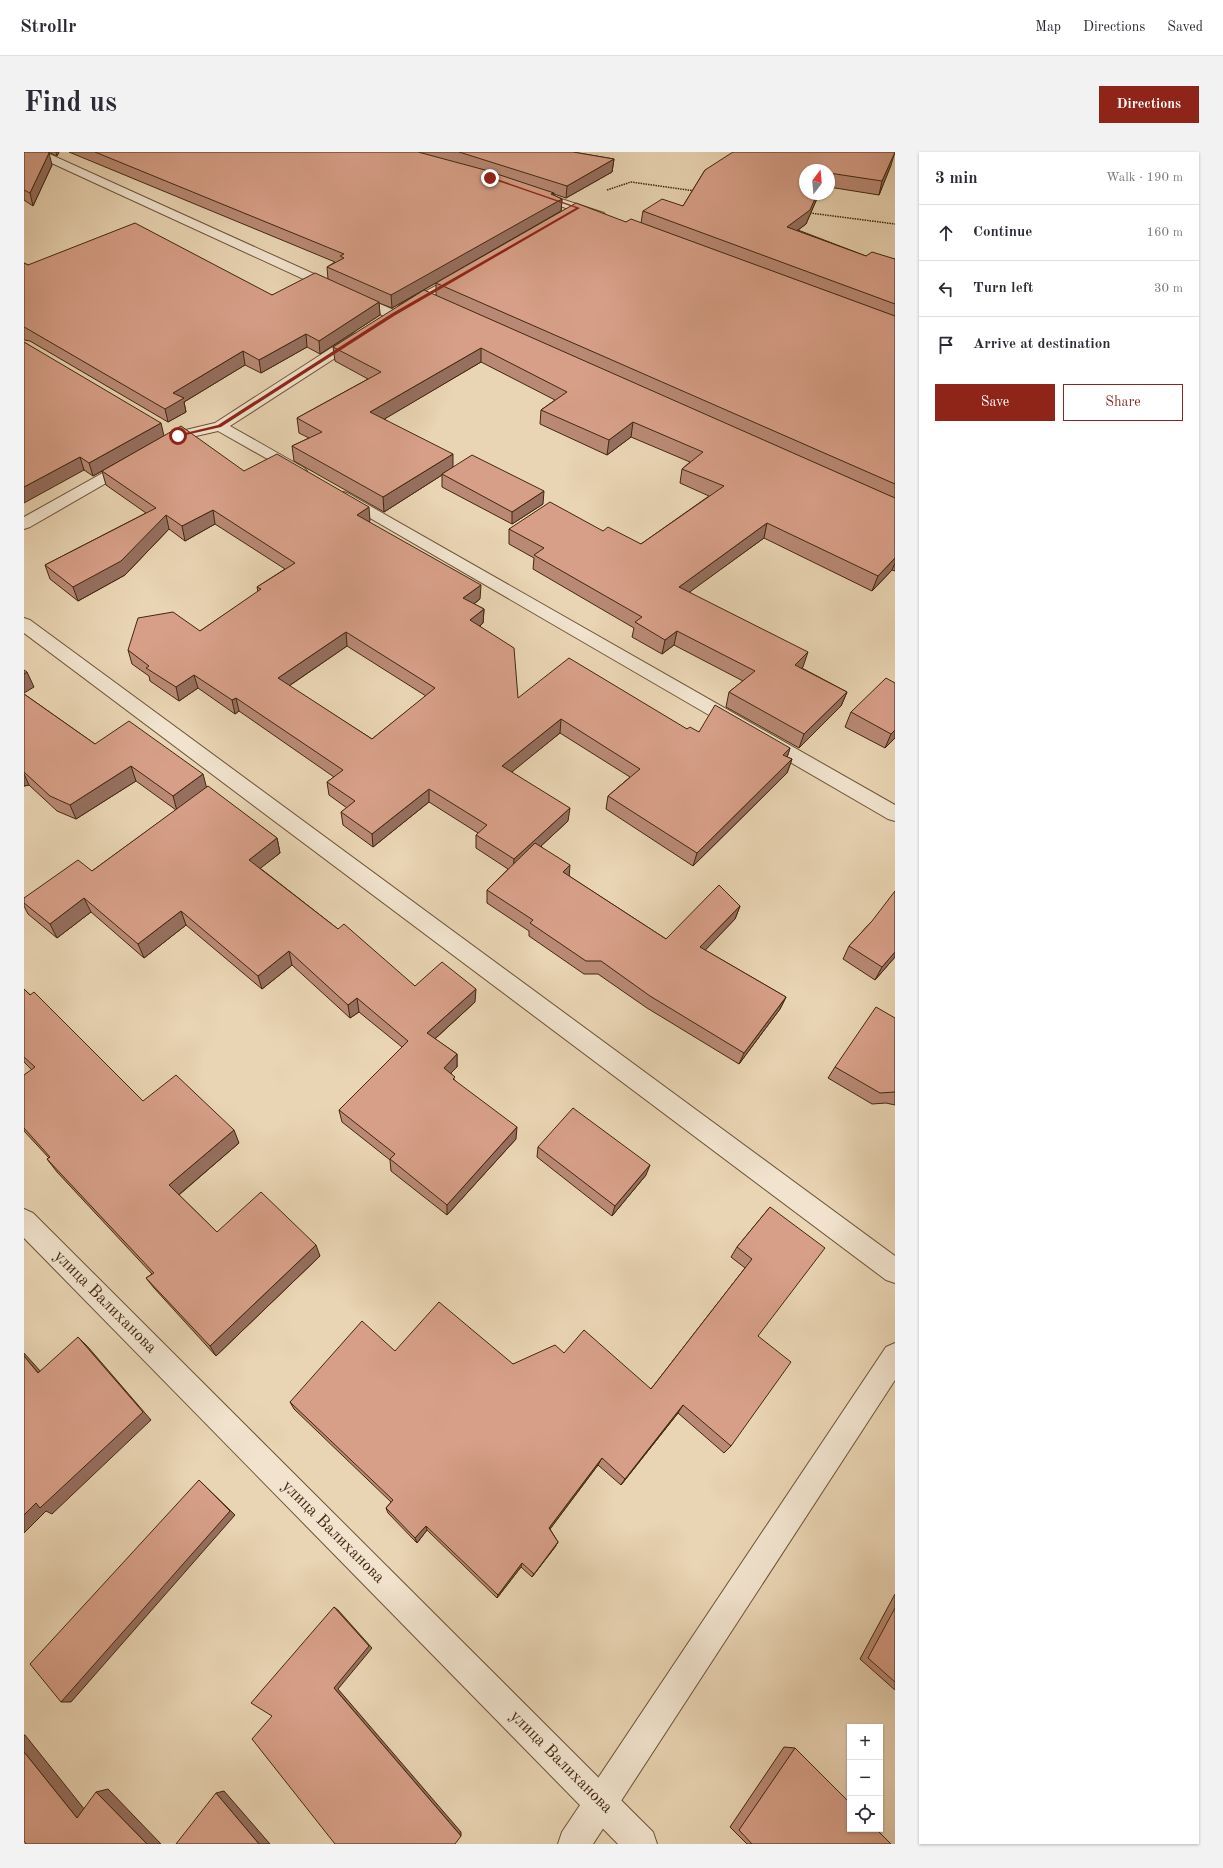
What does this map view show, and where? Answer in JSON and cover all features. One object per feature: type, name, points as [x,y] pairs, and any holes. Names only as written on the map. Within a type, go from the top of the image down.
[{"type":"street","points":[[36,152],[393,315]]},
{"type":"street","points":[[520,188],[608,219]]},
{"type":"street","points":[[565,216],[579,208]]},
{"type":"street","points":[[379,323],[471,271]]},
{"type":"street","points":[[424,298],[438,304]]},
{"type":"street","points":[[151,451],[178,436],[220,426],[366,332]]},
{"type":"street","points":[[220,426],[310,477]]},
{"type":"street","points":[[165,428],[178,436]]},
{"type":"street","points":[[24,524],[138,459]]},
{"type":"street","points":[[330,489],[895,814]]},
{"type":"street","points":[[24,624],[895,1270]]},
{"type":"street","name":"улица Валиханова","points":[[24,1221],[642,1844]]},
{"type":"street","points":[[574,1844],[895,1356]]},
{"type":"path","points":[[579,208],[600,192],[631,182],[696,191]]},
{"type":"path","points":[[806,212],[895,224]]},
{"type":"building","points":[[24,152],[49,153],[30,193],[24,190]]},
{"type":"building","points":[[95,152],[418,152],[485,170],[554,193],[551,194],[562,199],[391,295],[327,267],[344,258],[340,256],[344,254]]},
{"type":"building","points":[[459,152],[573,152],[614,159],[567,186]]},
{"type":"building","points":[[733,152],[895,152],[882,181],[835,174],[835,164],[799,164],[799,200],[814,200],[810,210],[787,227],[866,256],[872,252],[895,259],[895,304],[643,211],[662,199],[683,206],[705,170]]},
{"type":"building","points":[[576,203],[626,222],[631,219],[895,316],[895,484],[436,283]]},
{"type":"building","points":[[135,223],[272,295],[315,273],[379,302],[319,341],[306,334],[259,360],[243,351],[173,393],[184,398],[165,409],[24,327],[24,263],[28,265]]},
{"type":"building","points":[[424,290],[895,498],[895,558],[878,576],[767,523],[679,587],[808,652],[795,665],[847,692],[804,734],[729,692],[755,671],[677,631],[665,640],[635,622],[642,617],[534,555],[544,548],[509,529],[550,502],[603,531],[608,527],[641,544],[724,486],[682,469],[703,452],[633,422],[609,440],[541,410],[567,392],[481,348],[370,412],[453,454],[383,497],[292,446],[322,432],[297,418],[381,372],[333,347]]},
{"type":"building","points":[[24,342],[161,423],[89,463],[80,457],[24,487]]},
{"type":"building","points":[[181,426],[244,471],[277,454],[369,507],[357,515],[481,585],[463,598],[484,609],[470,620],[514,648],[518,698],[569,658],[687,729],[690,727],[699,732],[715,705],[790,748],[783,755],[792,759],[697,853],[608,796],[640,769],[561,719],[502,766],[570,808],[514,859],[476,835],[487,825],[429,789],[372,834],[341,812],[355,801],[327,782],[343,770],[236,698],[232,700],[194,675],[176,687],[146,668],[149,666],[128,650],[138,618],[173,612],[200,631],[261,589],[257,587],[295,563],[213,510],[182,526],[166,515],[121,561],[73,587],[45,565],[156,508],[102,471]],"holes":[[[346,632],[435,688],[372,739],[278,678]]]},
{"type":"building","points":[[472,455],[544,491],[512,512],[442,474]]},
{"type":"building","points":[[886,678],[895,683],[895,730],[891,734],[851,712]]},
{"type":"building","points":[[24,694],[95,744],[129,721],[203,774],[173,796],[131,766],[70,805],[50,796],[24,772]]},
{"type":"building","points":[[208,786],[277,838],[249,860],[338,929],[344,924],[415,986],[442,962],[476,989],[427,1033],[457,1054],[444,1068],[455,1077],[453,1079],[517,1127],[447,1205],[390,1159],[395,1154],[339,1110],[408,1041],[357,998],[348,1005],[289,951],[258,976],[181,911],[138,944],[84,898],[50,924],[24,903],[24,898],[78,860],[92,871]]},
{"type":"building","points":[[535,843],[570,865],[563,872],[666,939],[719,885],[740,906],[700,947],[786,997],[744,1053],[650,996],[601,961],[586,961],[530,923],[533,920],[487,890]]},
{"type":"building","points":[[895,891],[895,952],[882,967],[849,946],[872,921]]},
{"type":"building","points":[[24,989],[30,995],[34,992],[143,1101],[176,1075],[234,1130],[169,1185],[217,1232],[261,1192],[316,1245],[210,1346],[146,1278],[154,1273],[47,1159],[50,1157],[24,1128],[24,1075],[35,1067],[24,1057]]},
{"type":"building","points":[[876,1007],[895,1018],[895,1092],[880,1093],[835,1067]]},
{"type":"building","points":[[573,1108],[650,1165],[615,1206],[538,1147]]},
{"type":"building","points":[[770,1207],[825,1248],[758,1336],[791,1362],[731,1446],[683,1405],[625,1479],[602,1458],[549,1528],[558,1542],[534,1574],[522,1563],[498,1595],[426,1526],[415,1538],[386,1508],[393,1500],[290,1402],[362,1321],[395,1351],[439,1302],[513,1364],[555,1345],[564,1353],[584,1330],[651,1389],[752,1259],[737,1247]]},
{"type":"building","points":[[78,1337],[143,1412],[40,1508],[36,1503],[24,1515],[24,1356],[38,1373]]},
{"type":"building","points":[[199,1480],[230,1511],[61,1702],[30,1664]]},
{"type":"building","points":[[334,1607],[369,1646],[334,1688],[461,1836],[455,1844],[335,1844],[252,1739],[272,1716],[251,1703]]},
{"type":"building","points":[[895,1608],[895,1682],[868,1658]]},
{"type":"building","points":[[795,1748],[847,1800],[847,1832],[879,1832],[891,1844],[752,1844],[739,1830]]},
{"type":"building","points":[[24,1752],[77,1818],[96,1792],[147,1844],[26,1844],[24,1841]]},
{"type":"building","points":[[216,1793],[259,1844],[176,1844]]},
{"type":"route","points":[[178,436],[220,426],[393,315],[579,208],[490,178]]}]
